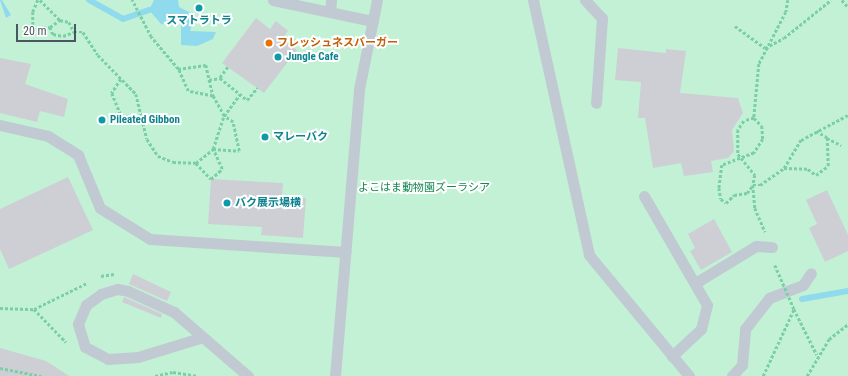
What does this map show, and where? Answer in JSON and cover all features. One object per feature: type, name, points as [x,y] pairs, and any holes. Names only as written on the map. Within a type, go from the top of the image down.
[{"type":"lane","points":[[273,0],[373,21]]},
{"type":"lane","points":[[330,12],[331,0]]},
{"type":"lane","points":[[335,376],[359,89],[377,0]]},
{"type":"lane","points":[[533,0],[589,255],[689,376]]},
{"type":"lane","points":[[585,0],[602,18],[596,103]]},
{"type":"lane","points":[[0,125],[48,136],[78,156],[100,208],[150,239],[346,252]]},
{"type":"lane","points":[[644,196],[697,282],[707,305],[701,329],[672,356]]},
{"type":"lane","points":[[697,282],[756,246],[772,247]]},
{"type":"lane","points":[[732,376],[742,365],[745,329],[769,298],[803,285],[811,273]]},
{"type":"lane","points":[[200,338],[138,357],[108,359],[85,347],[78,324],[86,305],[101,294],[117,289],[150,298],[174,312],[200,338],[248,376]]},
{"type":"path","points":[[60,20],[50,27],[33,29],[33,12],[39,0],[60,20],[69,22],[74,32]]},
{"type":"path","points":[[132,0],[151,37],[178,69],[188,90],[213,96]]},
{"type":"path","points":[[754,118],[759,64],[765,48],[786,12],[788,0]]},
{"type":"path","points":[[765,48],[784,38],[831,0]]},
{"type":"path","points":[[842,0],[848,7]]},
{"type":"path","points":[[735,26],[765,48]]},
{"type":"path","points":[[50,27],[53,34],[63,36],[74,32],[83,32],[88,37],[92,47],[136,94],[140,118],[158,156],[172,162],[196,163],[213,149],[224,116],[240,94]]},
{"type":"path","points":[[178,69],[206,65],[213,96],[224,116],[233,122],[239,151],[213,149]]},
{"type":"path","points":[[209,80],[220,78],[228,67]]},
{"type":"path","points":[[220,78],[247,100],[257,88]]},
{"type":"path","points":[[121,79],[112,93],[122,115],[140,118]]},
{"type":"path","points":[[753,185],[760,186],[784,168],[801,140],[848,114]]},
{"type":"path","points":[[753,185],[747,193],[734,195],[726,203],[721,199],[722,165],[744,159],[754,153],[763,139],[762,126],[754,118]]},
{"type":"path","points":[[754,118],[744,121],[738,130],[738,154],[744,159],[755,175],[753,185],[755,208],[772,247],[775,265],[794,309],[817,355]]},
{"type":"path","points":[[816,131],[841,145]]},
{"type":"path","points":[[784,168],[808,169],[816,175],[828,166],[827,138]]},
{"type":"path","points":[[196,163],[211,179],[222,169],[213,149]]},
{"type":"path","points":[[763,376],[794,309]]},
{"type":"path","points":[[807,376],[817,355],[829,338],[848,324]]},
{"type":"path","points":[[0,368],[41,376]]},
{"type":"path","points":[[155,376],[173,372],[198,376]]},
{"type":"green space","name":"よこはま動物園ズーラシア","points":[[0,0],[848,0],[848,376],[0,376]]},
{"type":"water","points":[[0,0],[2,0],[11,15],[6,18]]},
{"type":"water","points":[[154,0],[178,0],[179,7],[195,15],[190,31],[216,32],[213,39],[197,46],[181,45],[181,21],[170,16],[162,25],[149,10]]},
{"type":"building","name":"Jungle Cafe","points":[[256,18],[270,29],[276,21],[288,31],[282,39],[297,50],[264,93],[222,63]]},
{"type":"building","points":[[618,48],[666,53],[666,49],[686,51],[680,93],[738,98],[743,113],[732,130],[734,151],[728,158],[711,161],[713,172],[684,176],[681,163],[653,168],[645,118],[638,118],[641,82],[615,80]]},
{"type":"building","points":[[0,58],[31,64],[25,84],[68,99],[64,117],[40,111],[37,122],[0,113]]},
{"type":"building","points":[[68,177],[93,230],[9,269],[0,249],[0,209]]},
{"type":"building","points":[[211,179],[283,183],[282,196],[306,198],[303,238],[261,235],[262,227],[208,224]]},
{"type":"building","points":[[827,190],[848,235],[848,251],[825,262],[809,228],[817,224],[806,200]]},
{"type":"building","points":[[714,219],[732,252],[701,270],[690,251],[695,248],[688,234]]},
{"type":"building","points":[[133,274],[171,292],[167,301],[129,284]]},
{"type":"building","points":[[124,297],[162,314],[161,318],[122,302]]},
{"type":"building","points":[[0,348],[46,361],[69,376],[0,376]]},
{"type":"waterway","points":[[89,0],[123,19],[149,10]]},
{"type":"waterway","points":[[802,299],[848,291]]},
{"type":"place","name":"スマトラトラ","points":[[199,8]]},
{"type":"place","name":"フレッシュネスバーガー","points":[[269,43]]},
{"type":"place","name":"Jungle Cafe","points":[[278,57]]},
{"type":"place","name":"Pileated Gibbon","points":[[102,120]]},
{"type":"place","name":"マレーバク","points":[[265,137]]},
{"type":"place","name":"バク展示場横","points":[[227,203]]}]
